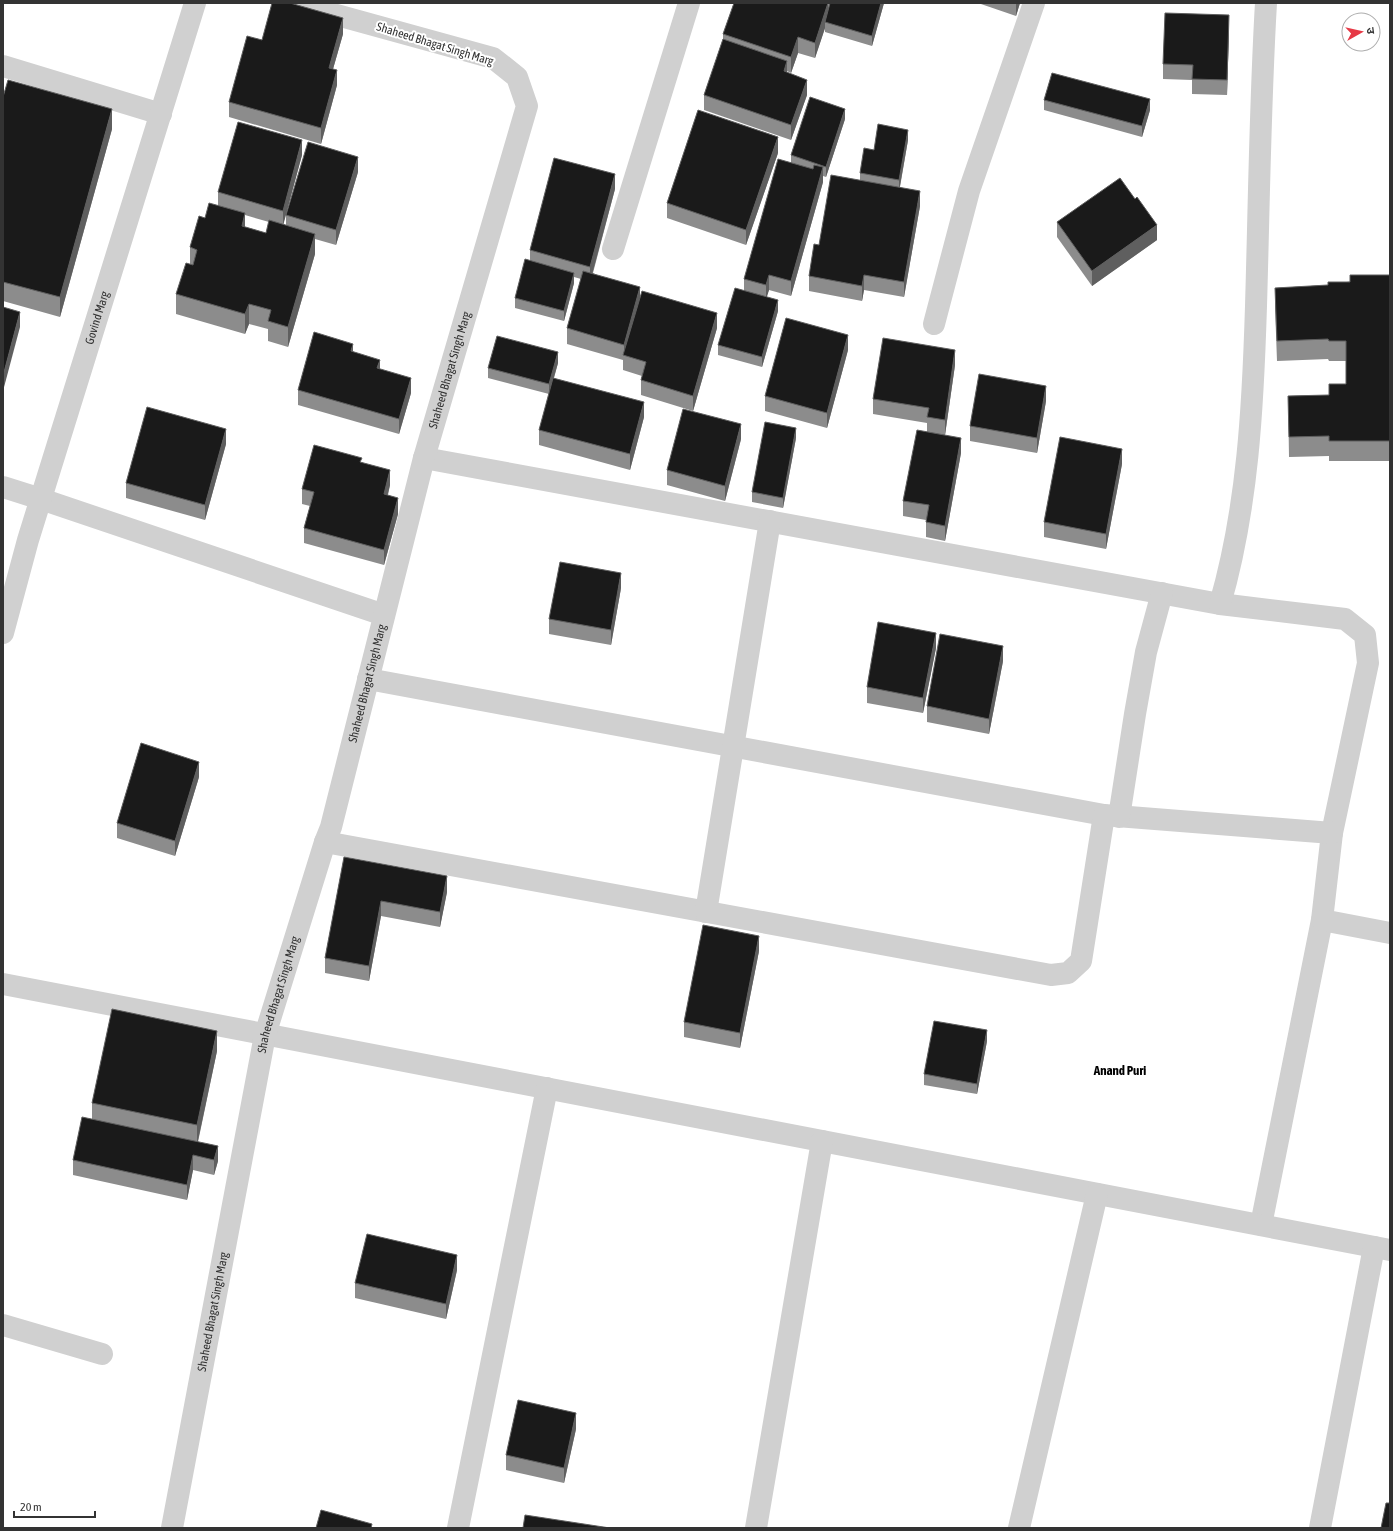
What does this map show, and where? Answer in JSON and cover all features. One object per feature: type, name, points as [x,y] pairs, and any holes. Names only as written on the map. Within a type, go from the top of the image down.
[{"type":"street","name":"Govind Marg","points":[[3,633],[28,540],[195,3]]},
{"type":"street","name":"Shaheed Bhagat Singh Marg","points":[[172,1528],[265,1035],[331,827],[424,458],[527,106],[517,77],[493,58],[293,3]]},
{"type":"street","points":[[613,249],[690,3]]},
{"type":"street","points":[[934,324],[969,191],[1034,3]]},
{"type":"street","points":[[1220,604],[1228,577],[1245,485],[1254,388],[1266,3]]},
{"type":"street","points":[[3,66],[161,114]]},
{"type":"street","points":[[424,458],[1220,604],[1345,620],[1365,635],[1368,662],[1332,833],[1322,920],[1261,1225]]},
{"type":"street","points":[[3,487],[384,615]]},
{"type":"street","points":[[706,912],[770,521]]},
{"type":"street","points":[[325,842],[1051,975],[1068,973],[1081,961],[1135,714],[1146,652],[1162,593]]},
{"type":"street","points":[[368,679],[1112,816],[1332,833]]},
{"type":"street","points":[[1322,920],[1390,933]]},
{"type":"street","points":[[3,984],[1382,1248],[1320,1528]]},
{"type":"street","points":[[458,1528],[547,1088]]},
{"type":"street","points":[[756,1528],[822,1141]]},
{"type":"street","points":[[1020,1528],[1097,1194]]},
{"type":"street","points":[[3,1325],[102,1354]]},
{"type":"building","points":[[272,3],[290,3],[343,18],[329,68],[337,70],[321,128],[229,102],[247,36],[262,40]]},
{"type":"building","points":[[734,3],[828,3],[815,43],[798,37],[791,57],[723,34]]},
{"type":"building","points":[[830,3],[881,3],[872,36],[825,22]]},
{"type":"building","points":[[1165,13],[1229,15],[1227,80],[1192,79],[1193,65],[1163,64]]},
{"type":"building","points":[[723,39],[787,61],[784,71],[807,80],[791,125],[704,95]]},
{"type":"building","points":[[1052,73],[1150,99],[1142,126],[1044,100]]},
{"type":"building","points":[[8,80],[112,109],[60,297],[3,282],[3,97]]},
{"type":"building","points":[[810,97],[845,109],[826,167],[791,155]]},
{"type":"building","points":[[698,110],[778,137],[746,230],[667,203]]},
{"type":"building","points":[[238,122],[302,140],[283,211],[218,192]]},
{"type":"building","points":[[878,124],[908,130],[899,180],[860,173],[864,148],[874,150]]},
{"type":"building","points":[[308,142],[358,157],[336,230],[286,215]]},
{"type":"building","points":[[554,158],[615,174],[590,267],[530,250]]},
{"type":"building","points":[[778,159],[813,169],[814,165],[823,167],[791,281],[769,275],[766,285],[744,279]]},
{"type":"building","points":[[831,175],[920,191],[904,282],[864,275],[862,286],[809,276],[814,244],[819,245]]},
{"type":"building","points":[[1120,178],[1135,199],[1137,197],[1157,225],[1092,271],[1057,222]]},
{"type":"building","points":[[209,203],[245,213],[242,226],[266,233],[269,220],[315,234],[288,327],[268,321],[271,310],[249,304],[245,314],[176,294],[186,263],[193,265],[197,250],[190,247],[199,216],[205,218]]},
{"type":"building","points":[[525,259],[574,273],[564,311],[515,298]]},
{"type":"building","points":[[583,271],[640,287],[624,345],[567,328]]},
{"type":"building","points":[[1350,275],[1390,275],[1390,441],[1329,441],[1329,436],[1289,437],[1288,396],[1329,395],[1329,384],[1346,384],[1346,341],[1329,341],[1328,339],[1277,341],[1275,288],[1328,285],[1328,282],[1350,282]]},
{"type":"building","points":[[735,288],[778,300],[762,357],[718,345]]},
{"type":"building","points":[[642,291],[717,313],[693,396],[641,380],[646,362],[623,355]]},
{"type":"building","points":[[3,307],[20,312],[3,376]]},
{"type":"building","points":[[786,318],[848,335],[827,413],[765,396]]},
{"type":"building","points":[[314,332],[353,344],[351,351],[380,360],[377,368],[411,378],[399,419],[298,390]]},
{"type":"building","points":[[497,336],[558,352],[549,384],[488,368]]},
{"type":"building","points":[[883,338],[955,350],[945,420],[927,417],[929,408],[873,399]]},
{"type":"building","points":[[979,374],[1046,386],[1037,438],[970,426]]},
{"type":"building","points":[[553,378],[644,402],[630,454],[539,430]]},
{"type":"building","points":[[147,407],[226,429],[205,505],[126,483]]},
{"type":"building","points":[[683,409],[741,424],[725,486],[667,470]]},
{"type":"building","points":[[765,422],[796,428],[783,498],[752,492]]},
{"type":"building","points":[[917,430],[961,438],[945,526],[926,522],[929,505],[903,501]]},
{"type":"building","points":[[1060,437],[1122,449],[1106,534],[1044,522]]},
{"type":"building","points":[[314,445],[362,458],[360,462],[390,470],[384,494],[398,498],[384,550],[304,528],[314,492],[302,489]]},
{"type":"building","points":[[560,562],[621,573],[611,630],[549,619]]},
{"type":"building","points":[[878,622],[936,633],[923,698],[867,687]]},
{"type":"building","points":[[940,634],[1003,646],[989,719],[927,706]]},
{"type":"building","points":[[141,743],[199,762],[175,841],[117,823]]},
{"type":"building","points":[[344,857],[447,876],[440,912],[381,901],[369,966],[325,958]]},
{"type":"building","points":[[703,925],[759,936],[740,1033],[684,1022]]},
{"type":"building","points":[[112,1009],[217,1031],[197,1125],[92,1103]]},
{"type":"building","points":[[934,1021],[987,1030],[977,1084],[924,1074]]},
{"type":"building","points":[[82,1117],[218,1146],[214,1160],[193,1155],[187,1185],[73,1160]]},
{"type":"building","points":[[367,1234],[457,1255],[446,1304],[355,1283]]},
{"type":"building","points":[[518,1400],[576,1413],[564,1468],[506,1455]]},
{"type":"building","points":[[1386,1503],[1390,1503],[1390,1528],[1381,1528]]},
{"type":"building","points":[[321,1510],[372,1524],[371,1528],[316,1528]]},
{"type":"building","points":[[525,1515],[610,1528],[523,1528]]},
{"type":"district","name":"Anand Puri","points":[[1120,1070]]}]
